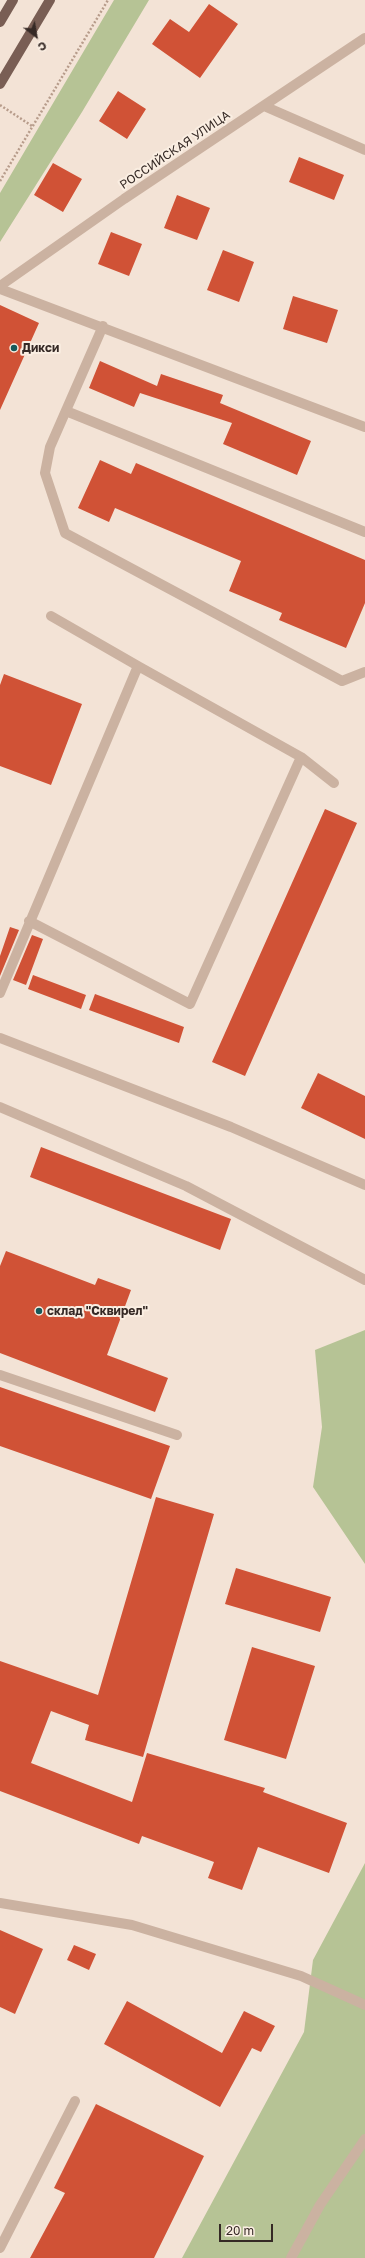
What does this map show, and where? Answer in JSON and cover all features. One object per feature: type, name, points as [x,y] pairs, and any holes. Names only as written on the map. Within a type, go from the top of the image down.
[{"type":"main road","points":[[0,22],[13,0]]},
{"type":"main road","points":[[0,84],[50,0]]},
{"type":"street","name":"РОССИЙСКАЯ УЛИЦА","points":[[0,286],[365,38]]},
{"type":"street","points":[[264,106],[365,150]]},
{"type":"street","points":[[0,289],[103,326],[365,427]]},
{"type":"street","points":[[103,326],[50,448],[45,473],[65,533],[342,681],[365,672]]},
{"type":"street","points":[[66,411],[365,532]]},
{"type":"street","points":[[51,616],[301,757],[334,783]]},
{"type":"street","points":[[0,993],[29,921],[138,666]]},
{"type":"street","points":[[29,921],[190,1004],[301,757]]},
{"type":"street","points":[[0,1038],[231,1127],[365,1184]]},
{"type":"street","points":[[0,1107],[186,1186],[365,1280]]},
{"type":"street","points":[[0,1376],[176,1434]]},
{"type":"street","points":[[0,1904],[132,1925],[301,1976],[365,2005]]},
{"type":"street","points":[[0,2248],[75,2101]]},
{"type":"street","points":[[291,2258],[320,2205],[365,2140]]},
{"type":"path","points":[[0,181],[108,0]]},
{"type":"path","points":[[0,105],[32,126]]},
{"type":"green space","points":[[114,0],[149,0],[82,112],[0,242],[0,193]]},
{"type":"green space","points":[[365,1330],[365,1564],[313,1487],[322,1427],[315,1350]]},
{"type":"green space","points":[[365,1863],[365,2258],[182,2258],[304,2032],[313,1960]]},
{"type":"building","points":[[209,4],[238,24],[200,78],[152,44],[170,19],[189,32]]},
{"type":"building","points":[[118,91],[146,109],[127,139],[99,121]]},
{"type":"building","points":[[299,157],[344,175],[334,200],[289,182]]},
{"type":"building","points":[[53,163],[82,179],[63,212],[34,195]]},
{"type":"building","points":[[177,195],[210,208],[197,240],[164,228]]},
{"type":"building","points":[[111,232],[142,244],[129,276],[98,264]]},
{"type":"building","points":[[223,250],[254,262],[239,302],[207,290]]},
{"type":"building","points":[[293,296],[338,310],[327,343],[283,329]]},
{"type":"building","name":"Дикси","points":[[0,305],[39,323],[0,410]]},
{"type":"building","points":[[100,361],[157,386],[161,374],[223,395],[220,403],[311,441],[297,475],[223,444],[232,423],[140,393],[134,407],[89,388]]},
{"type":"building","points":[[100,460],[131,474],[136,463],[365,560],[365,603],[346,648],[279,620],[282,613],[229,591],[241,561],[115,508],[109,522],[78,508]]},
{"type":"building","points":[[4,674],[82,704],[51,785],[0,766],[0,685]]},
{"type":"building","points":[[325,809],[357,823],[245,1076],[212,1062]]},
{"type":"building","points":[[10,927],[19,930],[0,976],[0,956]]},
{"type":"building","points":[[32,935],[43,939],[26,985],[13,980]]},
{"type":"building","points":[[33,975],[86,995],[81,1009],[28,989]]},
{"type":"building","points":[[95,994],[184,1027],[179,1043],[89,1010]]},
{"type":"building","points":[[318,1073],[365,1096],[365,1139],[301,1108]]},
{"type":"building","points":[[41,1147],[231,1219],[220,1250],[30,1177]]},
{"type":"building","name":"склад \"Сквирел\"","points":[[6,1251],[95,1285],[98,1278],[131,1290],[107,1355],[168,1378],[155,1412],[0,1353],[0,1266]]},
{"type":"building","points":[[0,1387],[170,1446],[151,1499],[0,1446]]},
{"type":"building","points":[[156,1497],[214,1514],[143,1757],[85,1740],[89,1725],[51,1711],[31,1763],[132,1802],[147,1753],[265,1788],[263,1792],[347,1823],[329,1873],[258,1847],[242,1890],[208,1878],[214,1862],[142,1836],[139,1844],[0,1791],[0,1661],[98,1695]]},
{"type":"building","points":[[236,1568],[331,1597],[320,1632],[225,1604]]},
{"type":"building","points":[[252,1647],[315,1666],[286,1759],[224,1740]]},
{"type":"building","points":[[0,1930],[43,1949],[15,2014],[0,2007]]},
{"type":"building","points":[[74,1945],[96,1954],[89,1970],[67,1960]]},
{"type":"building","points":[[127,2001],[222,2053],[244,2011],[275,2026],[261,2052],[252,2048],[220,2107],[104,2044]]},
{"type":"building","points":[[96,2104],[204,2156],[154,2258],[30,2258],[65,2193],[54,2188]]},
{"type":"place","name":"Дикси","points":[[14,348]]},
{"type":"place","name":"склад \"Сквирел\"","points":[[39,1311]]}]
